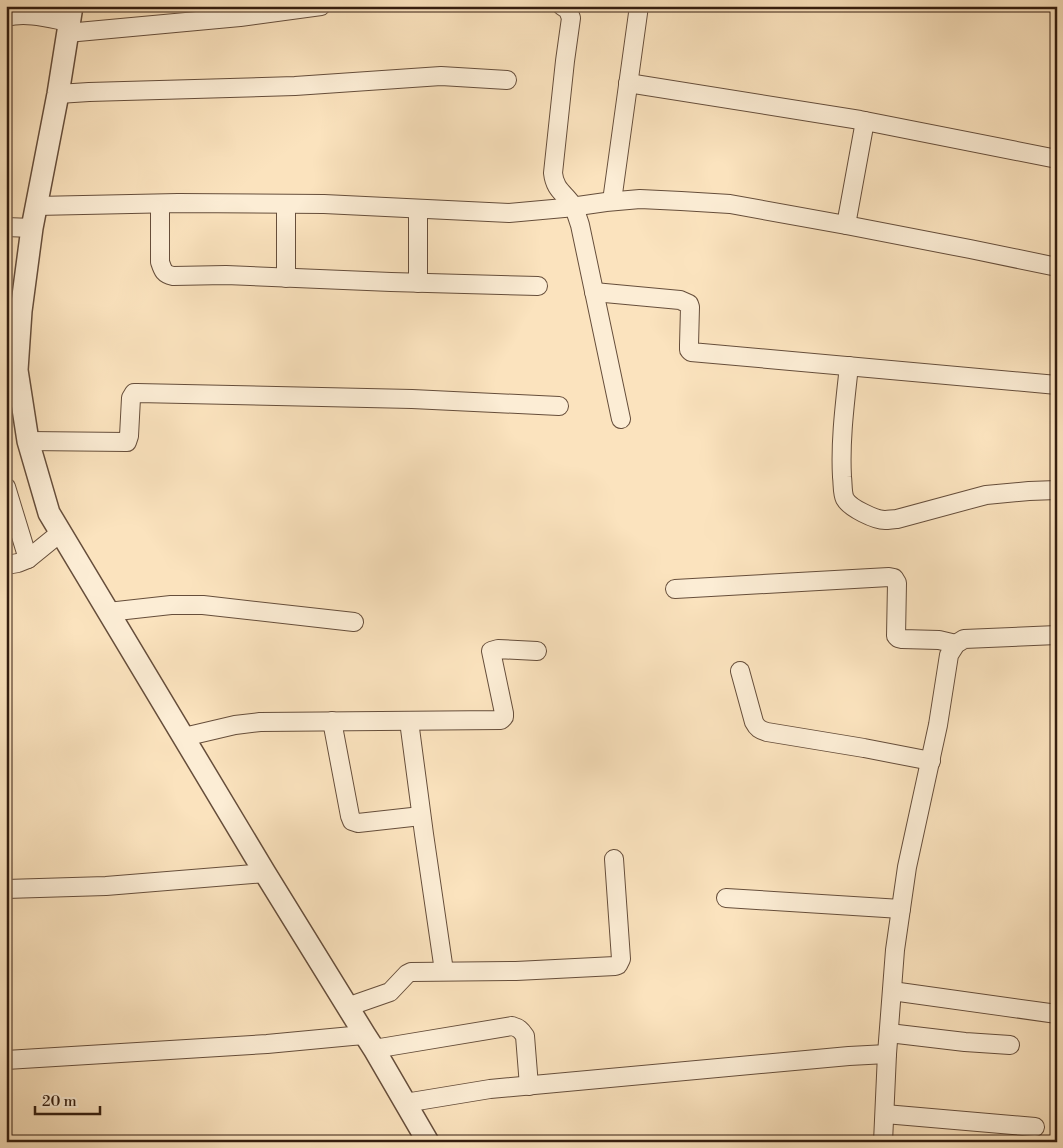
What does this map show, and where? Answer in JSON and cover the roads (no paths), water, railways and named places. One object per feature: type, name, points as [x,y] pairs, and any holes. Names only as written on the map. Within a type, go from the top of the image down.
[{"type":"street","points":[[6,17],[28,15],[60,20],[240,17],[321,6]]},
{"type":"street","points":[[562,6],[568,10],[571,18],[553,173],[554,181],[584,244],[621,420]]},
{"type":"street","points":[[612,202],[639,6]]},
{"type":"street","points":[[45,546],[49,514],[28,441],[17,370],[21,311],[18,228],[36,206],[58,94],[60,20]]},
{"type":"street","points":[[58,94],[296,86],[441,76],[507,80]]},
{"type":"street","points":[[628,83],[864,121],[1057,159]]},
{"type":"street","points":[[846,225],[864,121]]},
{"type":"street","points":[[36,206],[324,204],[509,213],[640,199],[681,201],[730,204],[970,248],[1057,267]]},
{"type":"street","points":[[160,204],[160,262],[162,271],[166,275],[226,275],[538,286]]},
{"type":"street","points":[[286,204],[286,278]]},
{"type":"street","points":[[418,209],[418,283]]},
{"type":"street","points":[[594,292],[680,300],[689,304],[689,350],[691,352],[1057,385]]},
{"type":"street","points":[[850,366],[843,419],[842,466],[843,493],[845,499],[853,507],[878,519],[888,520],[986,495],[1057,490]]},
{"type":"street","points":[[28,441],[126,442],[129,436],[131,398],[134,393],[412,399],[559,406]]},
{"type":"street","points":[[6,487],[45,546],[108,612],[184,737],[259,874],[347,1007],[357,1039],[405,1103],[428,1142]]},
{"type":"street","points":[[6,565],[18,563],[45,546]]},
{"type":"street","points":[[675,589],[889,577],[894,578],[897,583],[896,636],[902,639],[932,640],[956,644]]},
{"type":"street","points":[[108,612],[171,605],[203,605],[354,622]]},
{"type":"street","points":[[883,1142],[885,1114],[879,1054],[889,1033],[895,950],[885,908],[907,867],[931,761],[949,655],[956,644],[964,639],[1057,635]]},
{"type":"street","points":[[184,737],[235,725],[260,722],[501,720],[504,717],[504,709],[491,651],[498,649],[537,651]]},
{"type":"street","points":[[740,672],[754,722],[756,727],[761,730],[931,761]]},
{"type":"street","points":[[332,721],[352,821],[358,823],[421,816]]},
{"type":"street","points":[[409,721],[444,971]]},
{"type":"street","points":[[347,1007],[390,992],[411,972],[516,971],[618,965],[621,959],[614,859]]},
{"type":"street","points":[[6,889],[106,886],[259,874]]},
{"type":"street","points":[[726,898],[885,908]]},
{"type":"street","points":[[892,991],[1057,1014]]},
{"type":"street","points":[[6,1060],[467,1033],[512,1026],[521,1029],[524,1036],[529,1086]]},
{"type":"street","points":[[889,1033],[1010,1045]]},
{"type":"street","points":[[405,1103],[490,1089],[879,1054]]},
{"type":"street","points":[[885,1114],[1035,1128]]}]
